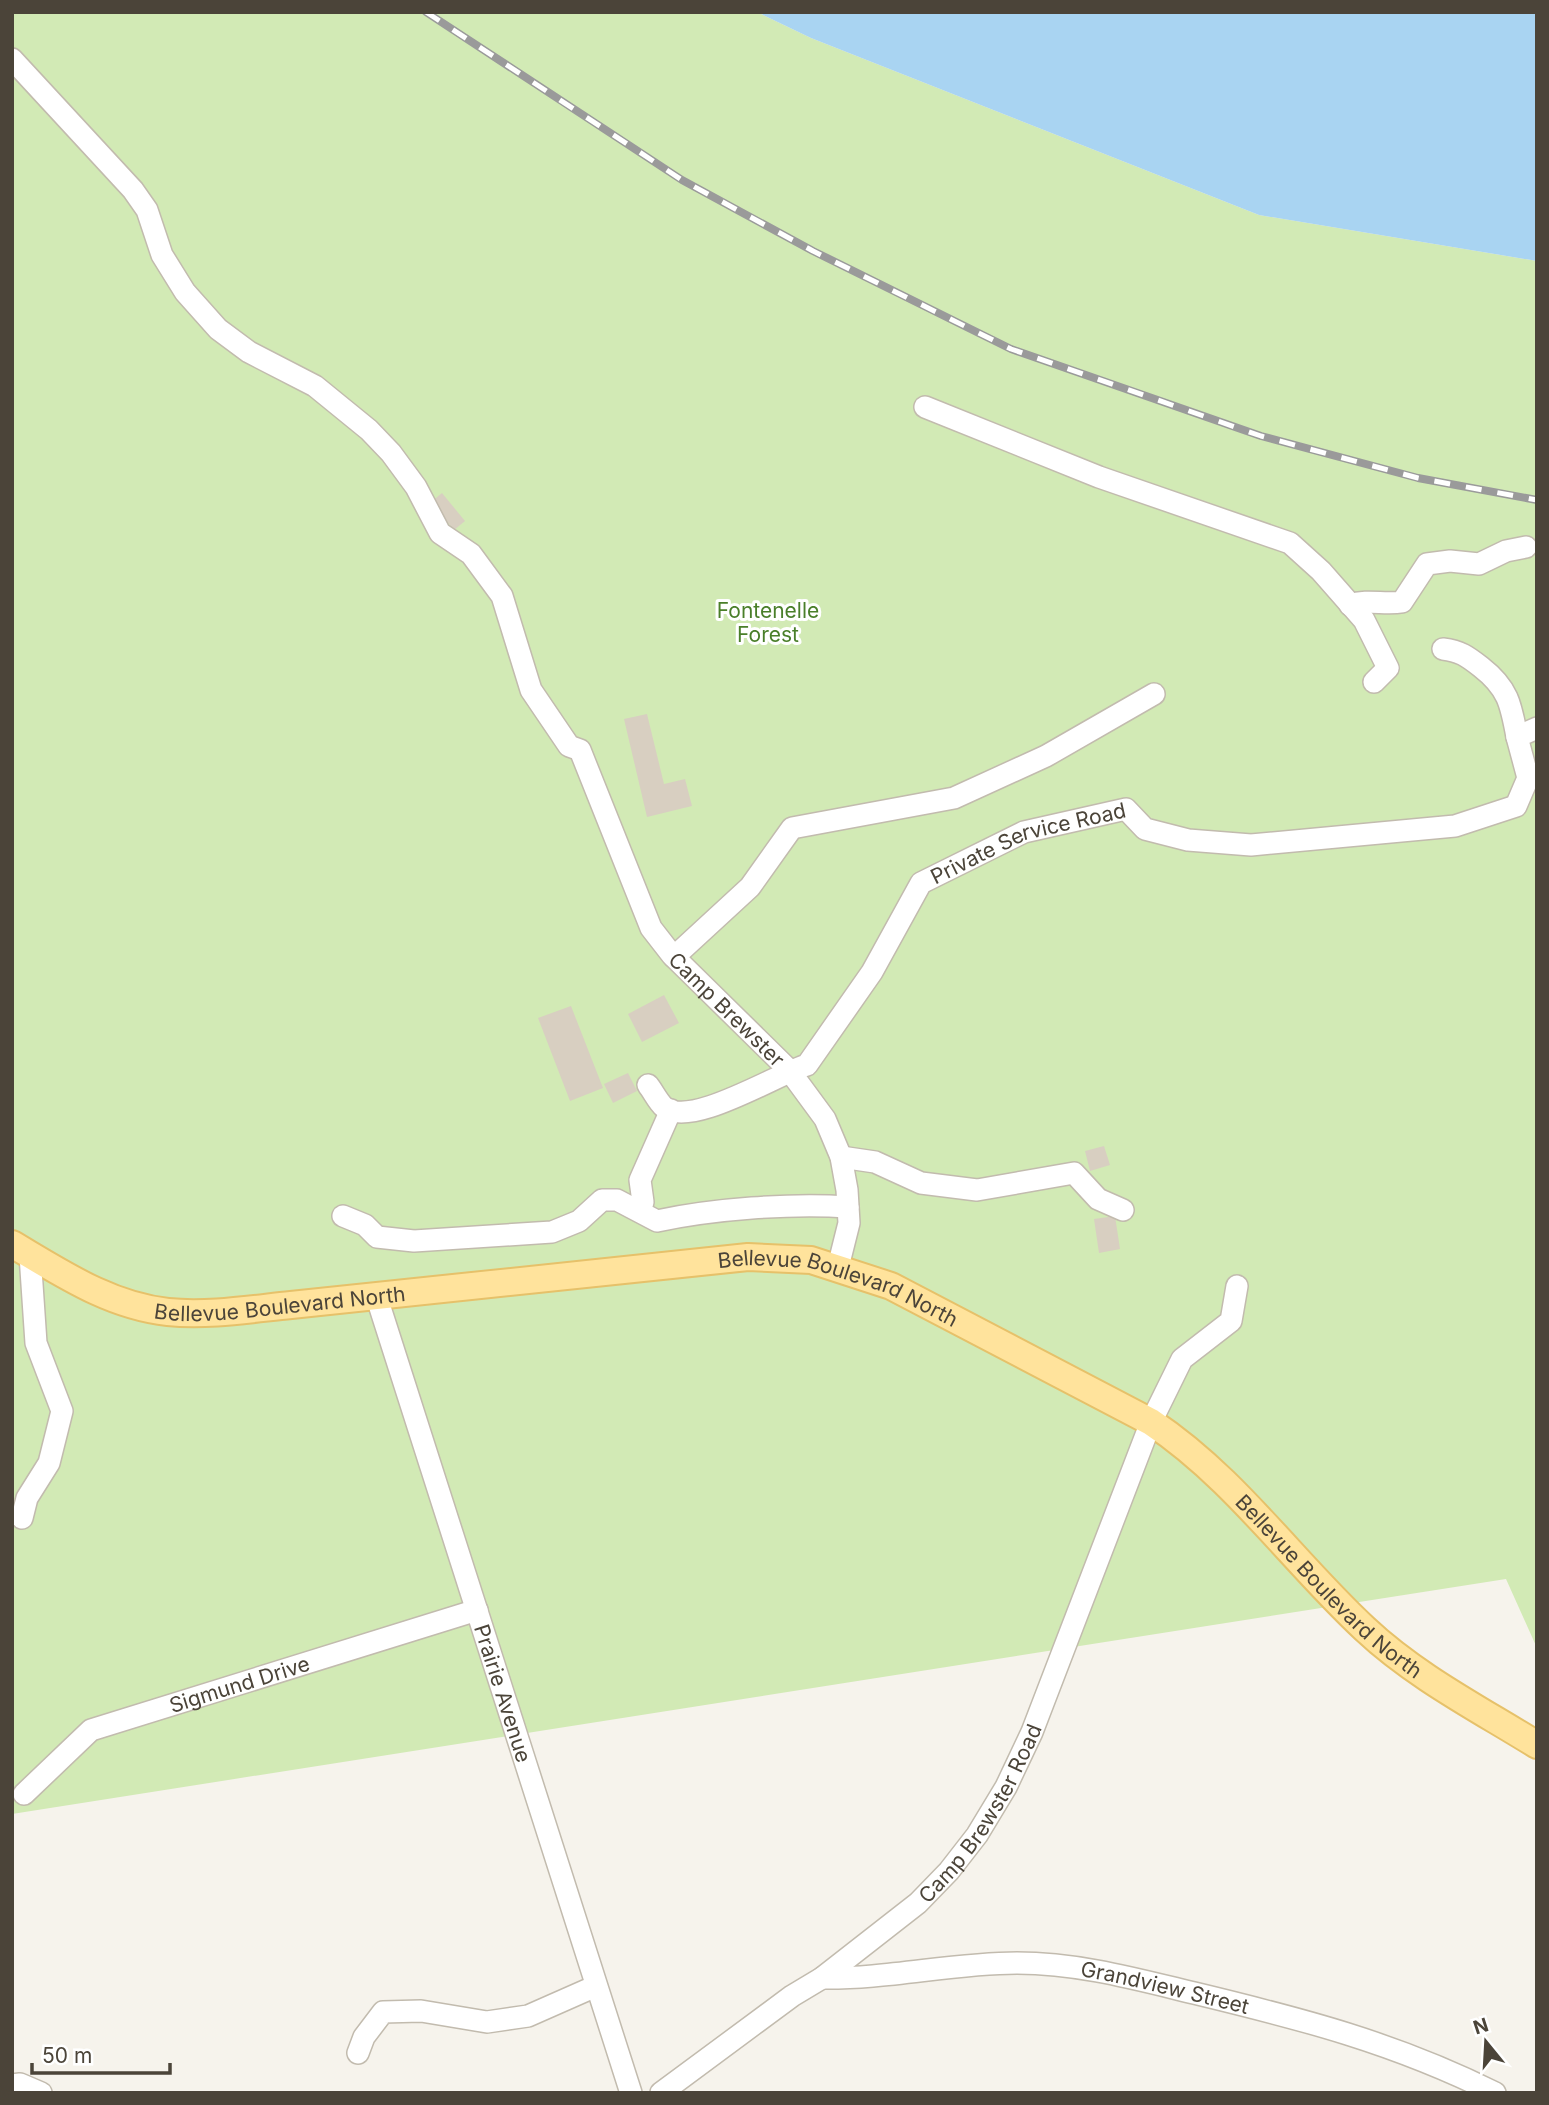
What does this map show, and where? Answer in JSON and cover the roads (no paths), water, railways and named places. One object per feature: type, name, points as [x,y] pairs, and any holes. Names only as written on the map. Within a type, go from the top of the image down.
[{"type":"main road","name":"Bellevue Boulevard North","points":[[21,1250],[94,1291],[129,1304],[168,1312],[216,1312],[748,1257],[811,1260],[838,1267],[926,1301],[1176,1438],[1219,1476],[1366,1630],[1416,1670],[1537,1745]]},
{"type":"street","name":"Camp Brewster","points":[[12,59],[133,190],[147,210],[162,255],[185,292],[218,329],[249,352],[315,386],[369,430],[391,453],[416,487],[440,533],[471,554],[502,596],[531,690],[569,746],[580,750],[651,928],[674,957],[789,1070],[825,1119],[841,1157],[848,1207],[849,1223],[838,1267]]},
{"type":"street","points":[[925,407],[1099,477],[1290,543],[1321,571],[1364,621],[1388,668],[1374,682]]},
{"type":"street","points":[[1350,605],[1364,600],[1402,603],[1427,564],[1450,561],[1479,565],[1506,551],[1526,547]]},
{"type":"street","points":[[1443,649],[1460,650],[1499,681],[1527,732]]},
{"type":"street","points":[[674,957],[751,887],[792,828],[954,798],[1046,756],[1154,694]]},
{"type":"street","name":"Private Service Road","points":[[789,1070],[807,1065],[872,972],[921,883],[1014,836],[1126,810],[1145,829],[1188,840],[1251,845],[1455,826],[1516,806],[1528,778],[1527,732]]},
{"type":"street","points":[[648,1084],[664,1108],[680,1113],[718,1105],[789,1070]]},
{"type":"street","points":[[640,1211],[643,1202],[640,1180],[671,1110]]},
{"type":"street","points":[[841,1157],[875,1162],[921,1183],[977,1190],[1074,1173],[1098,1199],[1123,1210]]},
{"type":"street","points":[[343,1216],[366,1225],[377,1237],[414,1241],[552,1232],[579,1221],[602,1200],[617,1200],[657,1220],[695,1212],[814,1205],[848,1207]]},
{"type":"street","points":[[21,1250],[36,1343],[62,1411],[50,1463],[27,1498],[22,1518]]},
{"type":"street","name":"Camp Brewster Road","points":[[661,2093],[792,1996],[822,1978],[918,1903],[977,1835],[1006,1787],[1032,1732],[1151,1422],[1182,1359],[1231,1321],[1237,1286]]},
{"type":"street","name":"Prairie Avenue","points":[[376,1295],[631,2093]]},
{"type":"street","name":"Sigmund Drive","points":[[24,1794],[91,1730],[477,1610]]},
{"type":"street","name":"Grandview Street","points":[[822,1978],[868,1978],[1014,1962],[1058,1964],[1130,1977],[1368,2038],[1443,2067],[1495,2093]]},
{"type":"street","points":[[358,2053],[364,2037],[383,2012],[421,2011],[487,2022],[528,2017],[596,1986]]},
{"type":"street","points":[[12,2085],[20,2084],[41,2093]]},
{"type":"water","points":[[757,12],[1537,12],[1537,261],[1259,215],[811,38]]},
{"type":"railway","points":[[426,12],[682,180],[813,251],[1011,349],[1261,436],[1418,478],[1537,500]]},
{"type":"park label","name":"Fontenelle Forest","points":[[768,622]]}]
